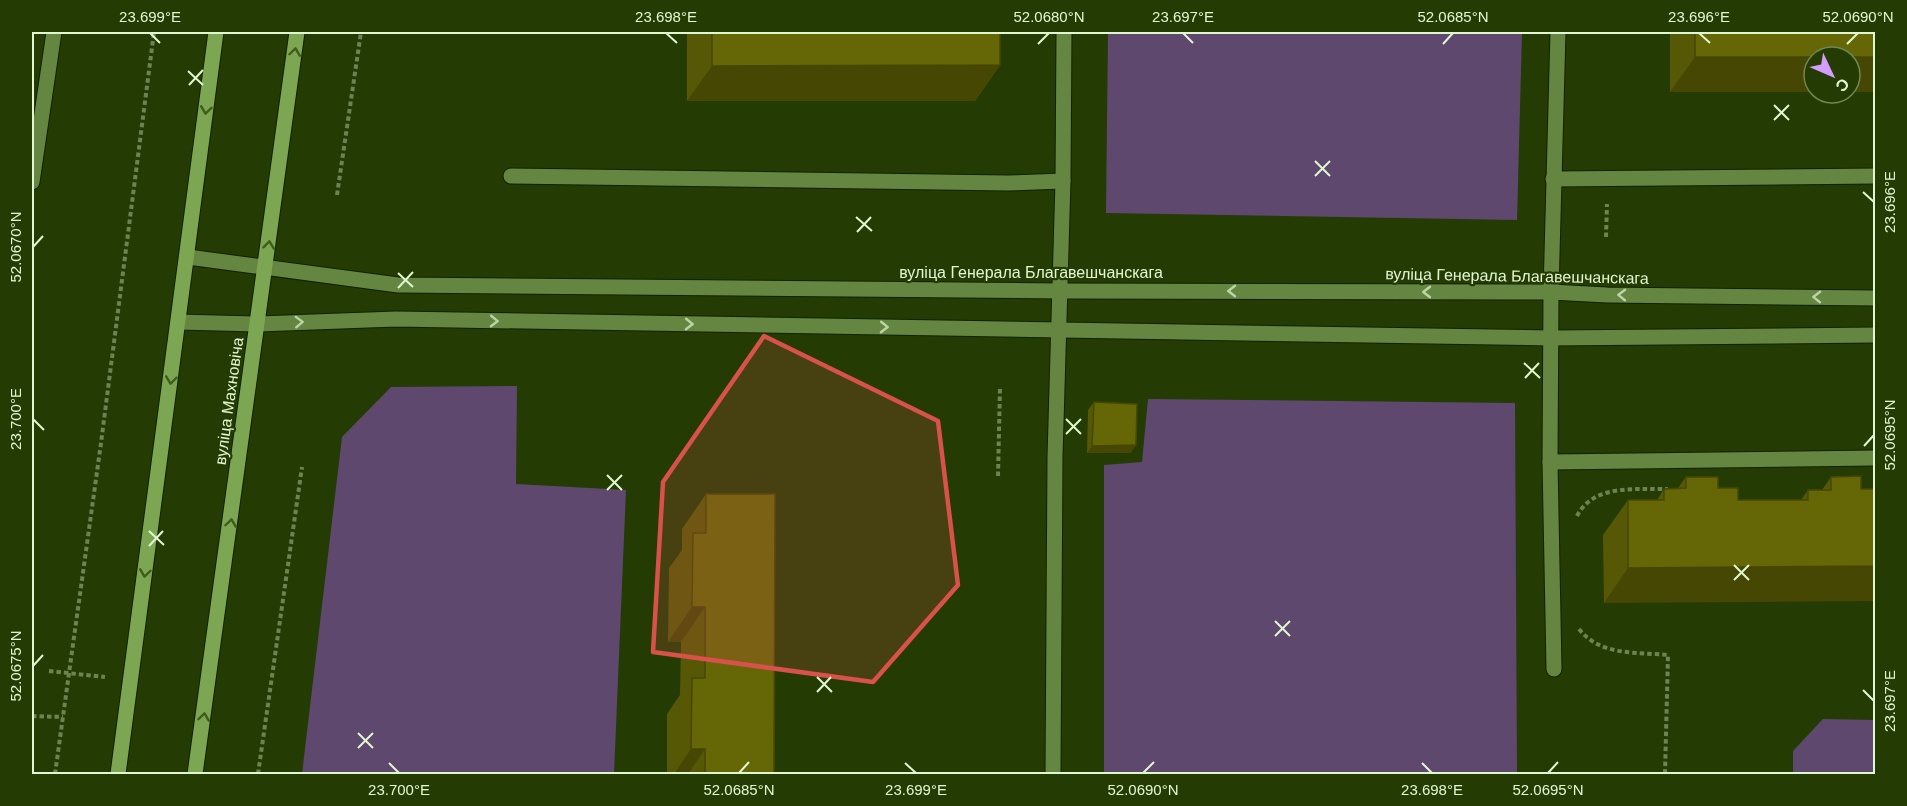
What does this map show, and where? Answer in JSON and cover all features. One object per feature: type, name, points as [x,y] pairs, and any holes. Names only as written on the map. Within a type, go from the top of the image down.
[{"type":"main road","points":[[118,774],[216,32]]},
{"type":"main road","name":"вуліца Махновіча","points":[[195,774],[297,32]]},
{"type":"street","points":[[32,182],[54,32]]},
{"type":"street","points":[[1053,774],[1055,457],[1061,291],[1064,32]]},
{"type":"street","points":[[1554,669],[1550,462],[1551,292],[1558,32]]},
{"type":"street","points":[[510,176],[1008,183],[1063,181]]},
{"type":"street","points":[[1553,179],[1875,176]]},
{"type":"street","name":"вуліца Генерала Благавешчанскага","points":[[188,257],[398,285],[1061,291],[1551,292],[1607,295],[1875,298]]},
{"type":"street","points":[[178,322],[258,324],[396,319],[1551,338],[1875,335]]},
{"type":"street","points":[[1550,462],[1875,458]]},
{"type":"path","points":[[55,774],[101,443],[154,32]]},
{"type":"path","points":[[337,195],[361,32]]},
{"type":"path","points":[[998,476],[1000,387]]},
{"type":"path","points":[[258,774],[302,467]]},
{"type":"path","points":[[1575,522],[1584,506],[1602,493],[1672,489]]},
{"type":"path","points":[[1575,621],[1586,638],[1598,646],[1611,650],[1668,655],[1665,774]]},
{"type":"path","points":[[49,671],[131,679]]},
{"type":"path","points":[[32,717],[63,717]]},
{"type":"highlighted area","points":[[764,336],[938,421],[958,585],[873,682],[653,652],[663,482]]},
{"type":"shaded area","points":[[1108,32],[1522,32],[1517,220],[1106,213]]},
{"type":"shaded area","points":[[517,386],[516,484],[626,490],[614,774],[302,774],[342,437],[391,387]]},
{"type":"shaded area","points":[[1148,399],[1515,403],[1517,774],[1104,774],[1104,465],[1142,462]]},
{"type":"shaded area","points":[[1823,719],[1875,720],[1875,774],[1793,774],[1793,751]]},
{"type":"building","points":[[712,32],[1000,32],[1000,65],[712,66]]},
{"type":"building","points":[[1695,32],[1875,32],[1875,57],[1862,57],[1862,45],[1802,45],[1802,57],[1695,57]]},
{"type":"building","points":[[1094,402],[1137,404],[1136,445],[1092,446]]},
{"type":"building","points":[[1861,476],[1861,489],[1875,489],[1875,566],[1628,568],[1628,500],[1664,500],[1664,489],[1686,488],[1686,477],[1718,477],[1718,488],[1738,488],[1738,500],[1808,500],[1808,490],[1831,490],[1831,477]]},
{"type":"building","points":[[706,494],[775,494],[774,774],[705,774],[705,749],[691,749],[692,678],[705,678],[705,607],[692,607],[693,533],[706,533]]}]
